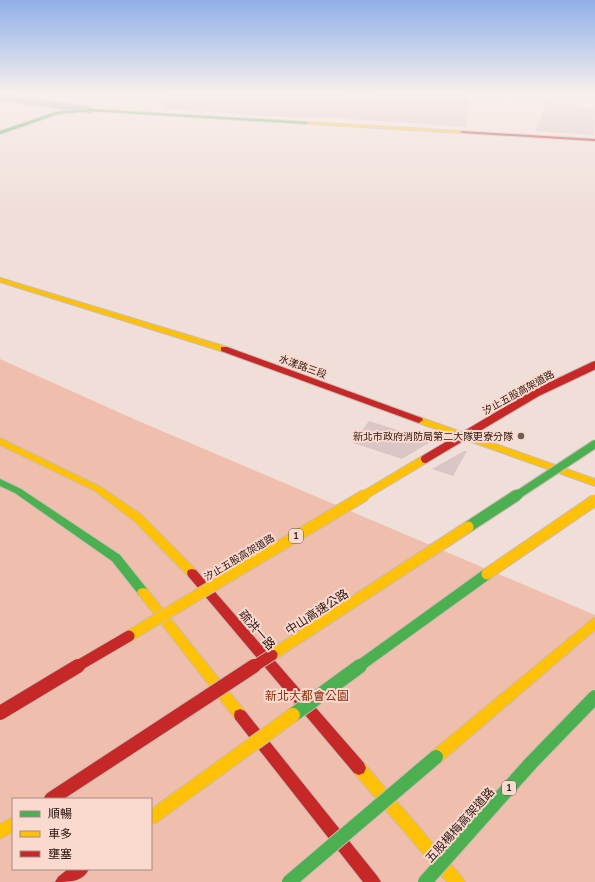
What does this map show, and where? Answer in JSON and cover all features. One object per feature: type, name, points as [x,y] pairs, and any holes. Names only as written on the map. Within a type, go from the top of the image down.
[{"type":"main road","points":[[497,134],[595,140]]},
{"type":"main road","name":"水漾路三段","points":[[0,280],[201,341],[595,483]]},
{"type":"main road","name":"汐止五股高架道路","points":[[0,713],[536,393],[595,365]]},
{"type":"main road","name":"疏洪一路","points":[[0,441],[98,489],[138,518],[149,528],[180,559],[457,882]]},
{"type":"main road","name":"中山高速公路","points":[[53,798],[595,444]]},
{"type":"main road","points":[[0,482],[18,491],[116,558],[373,882]]},
{"type":"main road","points":[[152,817],[519,551],[595,500]]},
{"type":"main road","points":[[289,882],[595,623]]},
{"type":"main road","name":"五股楊梅高架道路","points":[[425,882],[531,764],[595,697]]},
{"type":"main road","points":[[0,832],[12,825]]},
{"type":"main road","points":[[63,882],[80,870]]},
{"type":"green space","name":"新北大都會公園","points":[[0,359],[136,420],[595,615],[595,882],[0,882]]},
{"type":"building","points":[[369,421],[432,441],[402,459],[353,443]]},
{"type":"building","points":[[464,451],[467,451],[453,476],[432,469]]},
{"type":"traffic: fast","points":[[468,527],[595,444]]},
{"type":"traffic: fast","points":[[0,482],[18,491],[116,558],[143,592]]},
{"type":"traffic: fast","points":[[293,715],[487,574]]},
{"type":"traffic: fast","points":[[425,882],[531,763],[595,697]]},
{"type":"traffic: fast","points":[[289,882],[436,757]]},
{"type":"traffic: slow","points":[[0,280],[224,349]]},
{"type":"traffic: slow","points":[[419,420],[595,483]]},
{"type":"traffic: slow","points":[[0,441],[98,489],[138,518],[192,573]]},
{"type":"traffic: slow","points":[[129,636],[425,459]]},
{"type":"traffic: slow","points":[[487,574],[595,500]]},
{"type":"traffic: slow","points":[[272,655],[468,527]]},
{"type":"traffic: slow","points":[[143,592],[240,715]]},
{"type":"traffic: slow","points":[[436,757],[595,623]]},
{"type":"traffic: slow","points":[[152,817],[293,715]]},
{"type":"traffic: slow","points":[[359,768],[457,882]]},
{"type":"traffic: slow","points":[[0,832],[12,825]]},
{"type":"traffic: jam","points":[[498,134],[595,140]]},
{"type":"traffic: jam","points":[[224,349],[419,420]]},
{"type":"traffic: jam","points":[[425,459],[536,393],[595,365]]},
{"type":"traffic: jam","points":[[192,573],[359,768]]},
{"type":"traffic: jam","points":[[0,713],[129,636]]},
{"type":"traffic: jam","points":[[53,798],[272,655]]},
{"type":"traffic: jam","points":[[240,715],[373,882]]},
{"type":"traffic: jam","points":[[63,882],[80,870]]},
{"type":"place","name":"新北市政府消防局第二大隊更寮分隊","points":[[521,436]]}]
